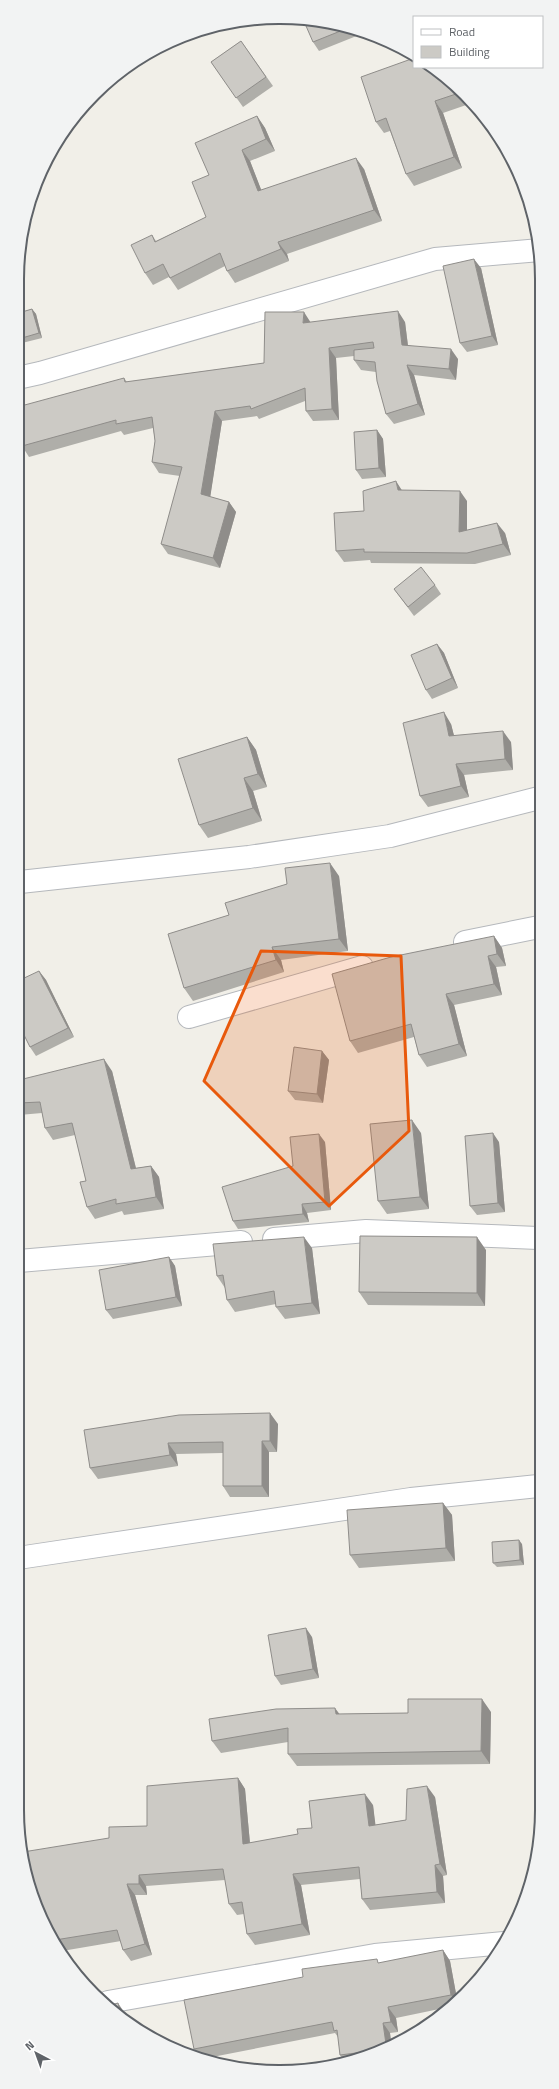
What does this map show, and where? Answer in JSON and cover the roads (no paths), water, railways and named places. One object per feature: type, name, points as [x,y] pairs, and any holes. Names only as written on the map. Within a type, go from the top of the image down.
[{"type":"street","points":[[24,377],[434,259],[533,251]]},
{"type":"street","points":[[24,882],[249,857],[390,836],[535,799]]},
{"type":"street","points":[[448,946],[535,928]]},
{"type":"street","points":[[189,1017],[381,961]]},
{"type":"street","points":[[24,1261],[366,1232],[535,1238]]},
{"type":"street","points":[[24,1557],[411,1499],[535,1486]]},
{"type":"street","points":[[111,2002],[375,1955],[497,1944]]}]
